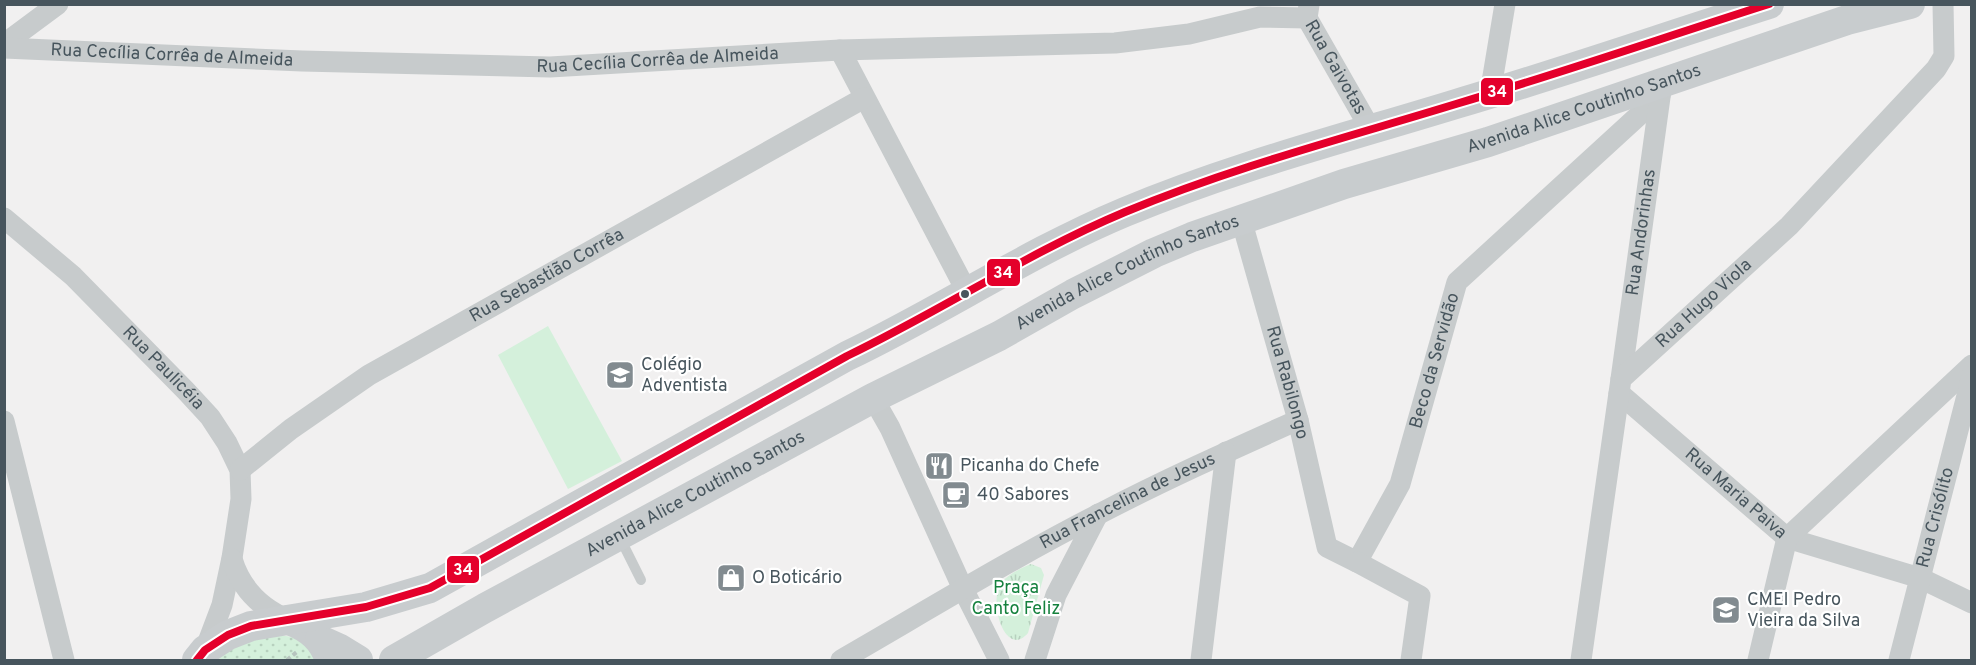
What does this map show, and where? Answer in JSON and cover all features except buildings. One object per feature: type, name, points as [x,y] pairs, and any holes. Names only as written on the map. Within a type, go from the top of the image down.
[{"type":"main road","points":[[201,655],[228,635],[250,626],[366,607],[430,588],[847,356],[889,336],[968,292],[1035,247],[1087,230],[1158,199],[1244,168],[1490,94],[1709,14],[1769,4]]},
{"type":"main road","name":"Avenida Alice Coutinho Santos","points":[[394,660],[485,608],[873,399],[999,336],[1073,294],[1154,253],[1241,219],[1344,184],[1661,90],[1847,20],[1910,4]]},
{"type":"main road","points":[[289,620],[306,628],[325,650],[340,649],[358,660]]},
{"type":"street","points":[[4,46],[58,4]]},
{"type":"street","points":[[1241,4],[1260,17]]},
{"type":"street","points":[[1490,94],[1505,4]]},
{"type":"street","name":"Rua Hugo Viola","points":[[1620,386],[1789,226],[1936,69],[1944,56],[1943,4]]},
{"type":"street","name":"Rua Cecília Corrêa de Almeida","points":[[4,46],[302,61],[550,67],[840,50],[1114,43],[1190,34],[1260,17],[1308,11]]},
{"type":"street","name":"Rua Gaivotas","points":[[1308,11],[1371,130]]},
{"type":"street","points":[[840,50],[968,292]]},
{"type":"street","name":"Rua Andorinhas","points":[[1620,386],[1661,90]]},
{"type":"street","name":"Beco da Servidão","points":[[1357,562],[1400,484],[1457,282],[1661,90]]},
{"type":"street","name":"Rua Sebastião Corrêa","points":[[240,470],[291,429],[379,369],[864,98]]},
{"type":"street","name":"Rua Paulicéia","points":[[4,218],[73,276],[186,391],[210,417],[227,443],[240,470],[240,509],[232,558],[222,605],[201,655]]},
{"type":"street","name":"Rua Rabilongo","points":[[1241,219],[1298,420],[1327,547],[1357,562]]},
{"type":"street","points":[[1758,660],[1787,538],[1971,365]]},
{"type":"street","name":"Rua Crisólito","points":[[1899,660],[1971,376]]},
{"type":"street","points":[[1581,660],[1620,386]]},
{"type":"street","name":"Rua Maria Paiva","points":[[1620,386],[1787,538],[1920,578],[1971,603]]},
{"type":"street","points":[[873,399],[890,428],[963,589],[999,660]]},
{"type":"street","name":"Rua Francelina de Jesus","points":[[841,660],[1098,514],[1298,420]]},
{"type":"street","points":[[4,421],[64,660]]},
{"type":"street","points":[[1201,660],[1226,452]]},
{"type":"street","points":[[1035,660],[1056,595],[1098,514]]},
{"type":"street","points":[[232,558],[239,578],[251,596],[275,615],[289,620]]},
{"type":"street","points":[[1357,562],[1420,596],[1411,660]]},
{"type":"lane","points":[[618,536],[641,580]]},
{"type":"green space","points":[[548,326],[622,461],[568,489],[498,355]]},
{"type":"green space","name":"Praça Canto Feliz","points":[[1031,564],[1041,568],[1044,575],[1028,633],[1020,639],[1012,639],[1001,624],[996,601],[998,590],[1008,576]]},
{"type":"green space","points":[[278,635],[292,637],[302,642],[319,660],[212,660],[239,642]]},
{"type":"transit line","name":"34","points":[[197,660],[205,650],[228,635],[251,626],[366,607],[430,588],[847,356],[1054,245],[1125,212],[1248,167],[1535,80],[1769,4]]},
{"type":"place","name":"Colégio Adventista","points":[[620,375]]},
{"type":"place","name":"Picanha do Chefe","points":[[939,466]]},
{"type":"place","name":"40 Sabores","points":[[956,495]]},
{"type":"place","name":"O Boticário","points":[[731,578]]},
{"type":"place","name":"CMEI Pedro Vieira da Silva","points":[[1726,610]]}]
